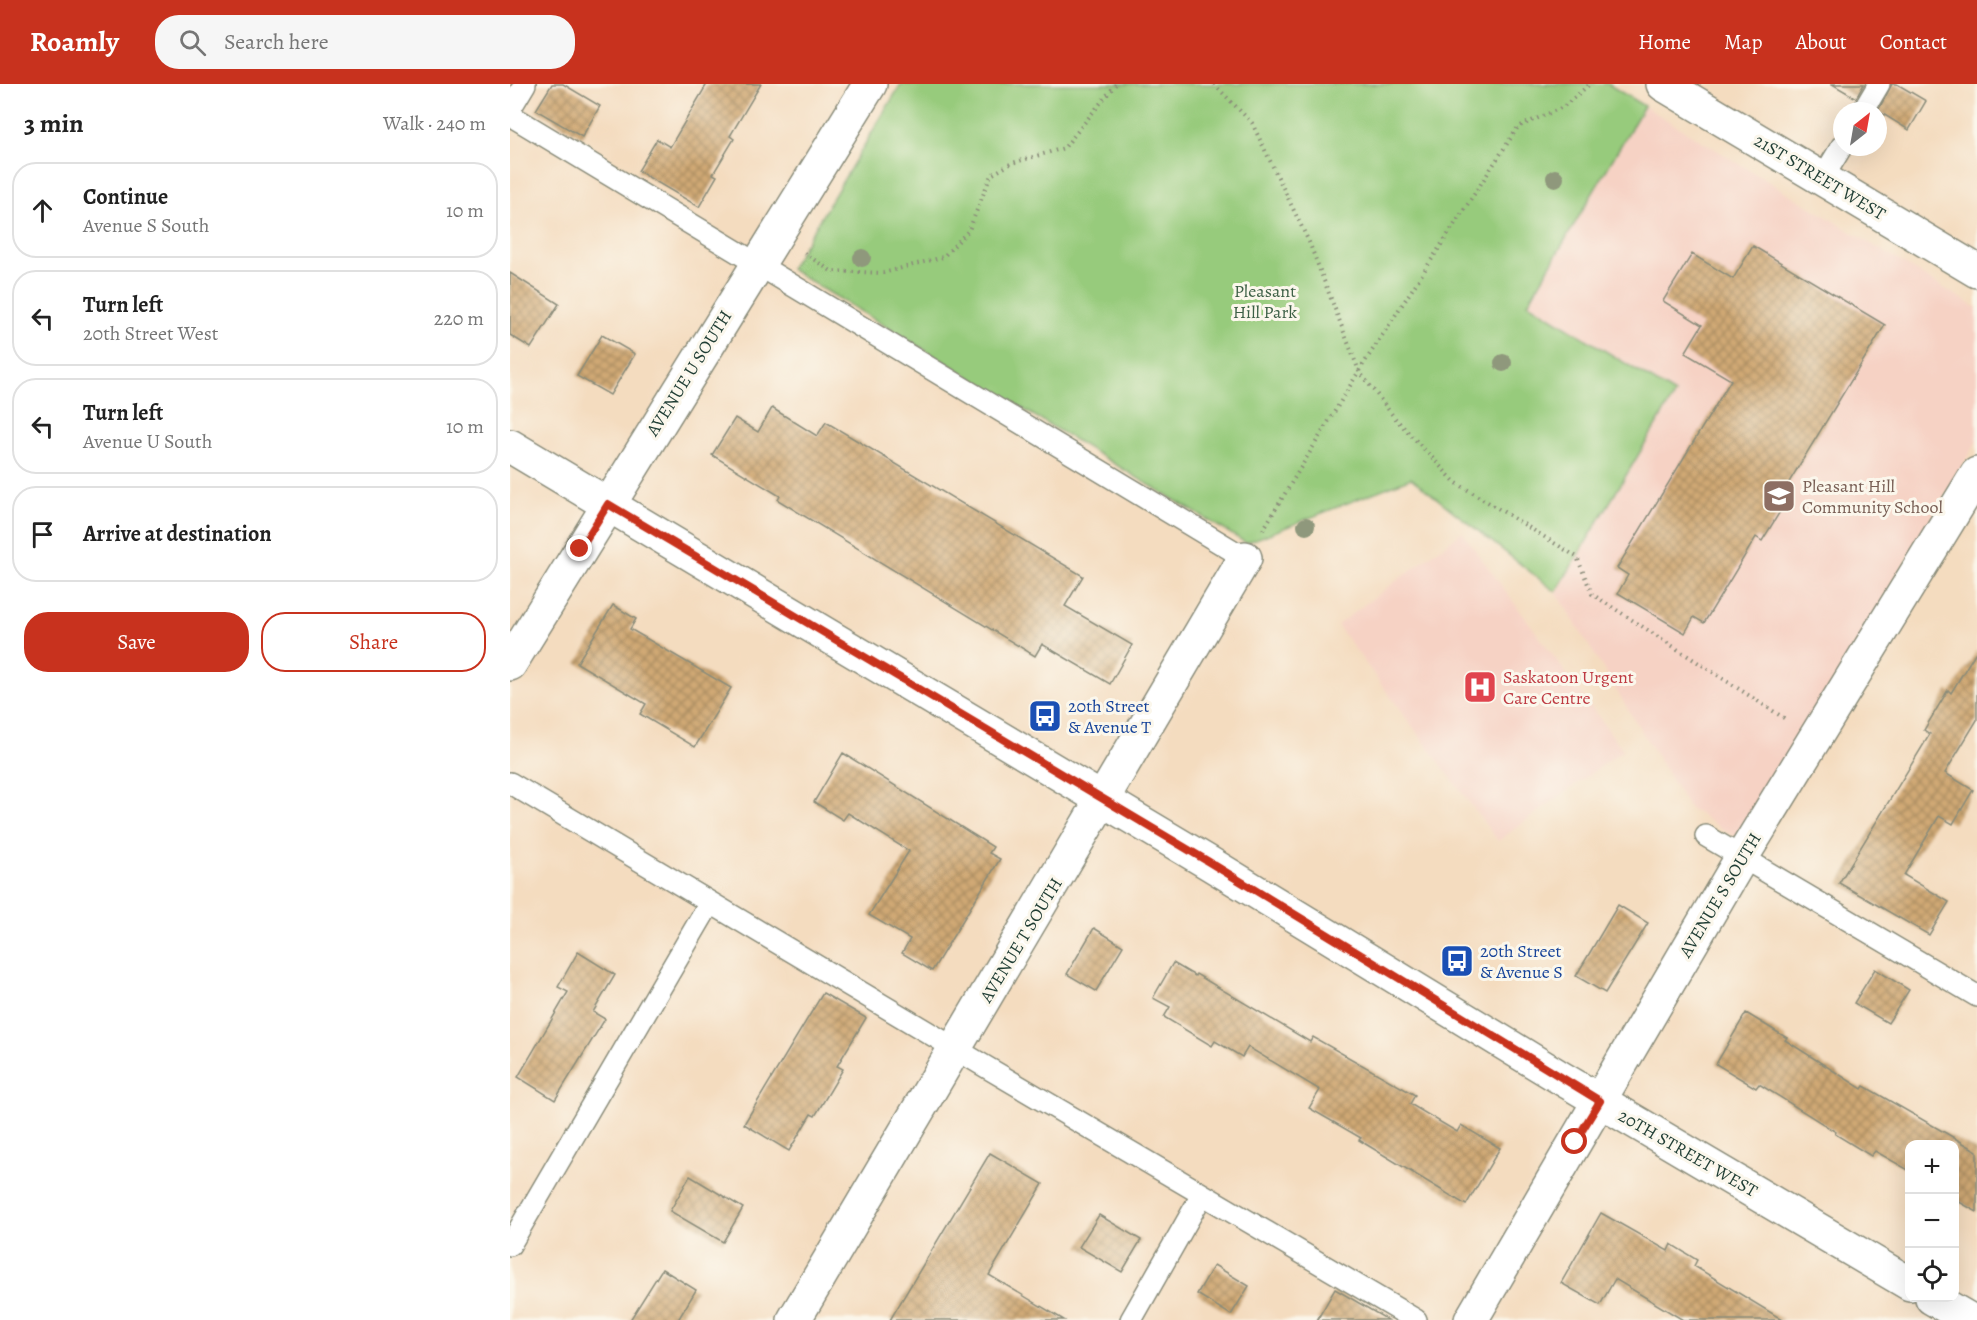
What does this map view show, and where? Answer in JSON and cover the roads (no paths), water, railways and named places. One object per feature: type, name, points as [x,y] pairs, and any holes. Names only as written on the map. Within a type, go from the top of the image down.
[{"type":"street","name":"AVENUE U SOUTH","points":[[510,664],[608,504],[769,270],[870,84]]},
{"type":"street","name":"21ST STREET WEST","points":[[1663,84],[1977,271]]},
{"type":"street","name":"20TH STREET WEST","points":[[510,446],[1104,800],[1600,1101],[1905,1281]]},
{"type":"street","name":"AVENUE S SOUTH","points":[[1471,1320],[1742,857],[1977,474]]},
{"type":"street","name":"AVENUE T SOUTH","points":[[794,1320],[1104,800],[1245,558]]},
{"type":"street","points":[[1939,1302],[1970,1320]]},
{"type":"lane","points":[[510,109],[525,84]]},
{"type":"lane","points":[[1868,102],[1879,84]]},
{"type":"lane","points":[[510,115],[1245,558]]},
{"type":"lane","points":[[1822,179],[1836,156]]},
{"type":"lane","points":[[510,783],[955,1049],[1416,1320]]},
{"type":"lane","points":[[1706,836],[1977,996]]},
{"type":"lane","points":[[510,1245],[710,903]]},
{"type":"lane","points":[[1131,1320],[1202,1195]]},
{"type":"place","name":"Pleasant Hill Community School","points":[[1779,496]]},
{"type":"place","name":"Saskatoon Urgent Care Centre","points":[[1480,687]]},
{"type":"place","name":"20th Street & Avenue T","points":[[1045,716]]},
{"type":"place","name":"20th Street & Avenue S","points":[[1457,961]]},
{"type":"park label","name":"Pleasant Hill Park","points":[[1265,301]]}]
